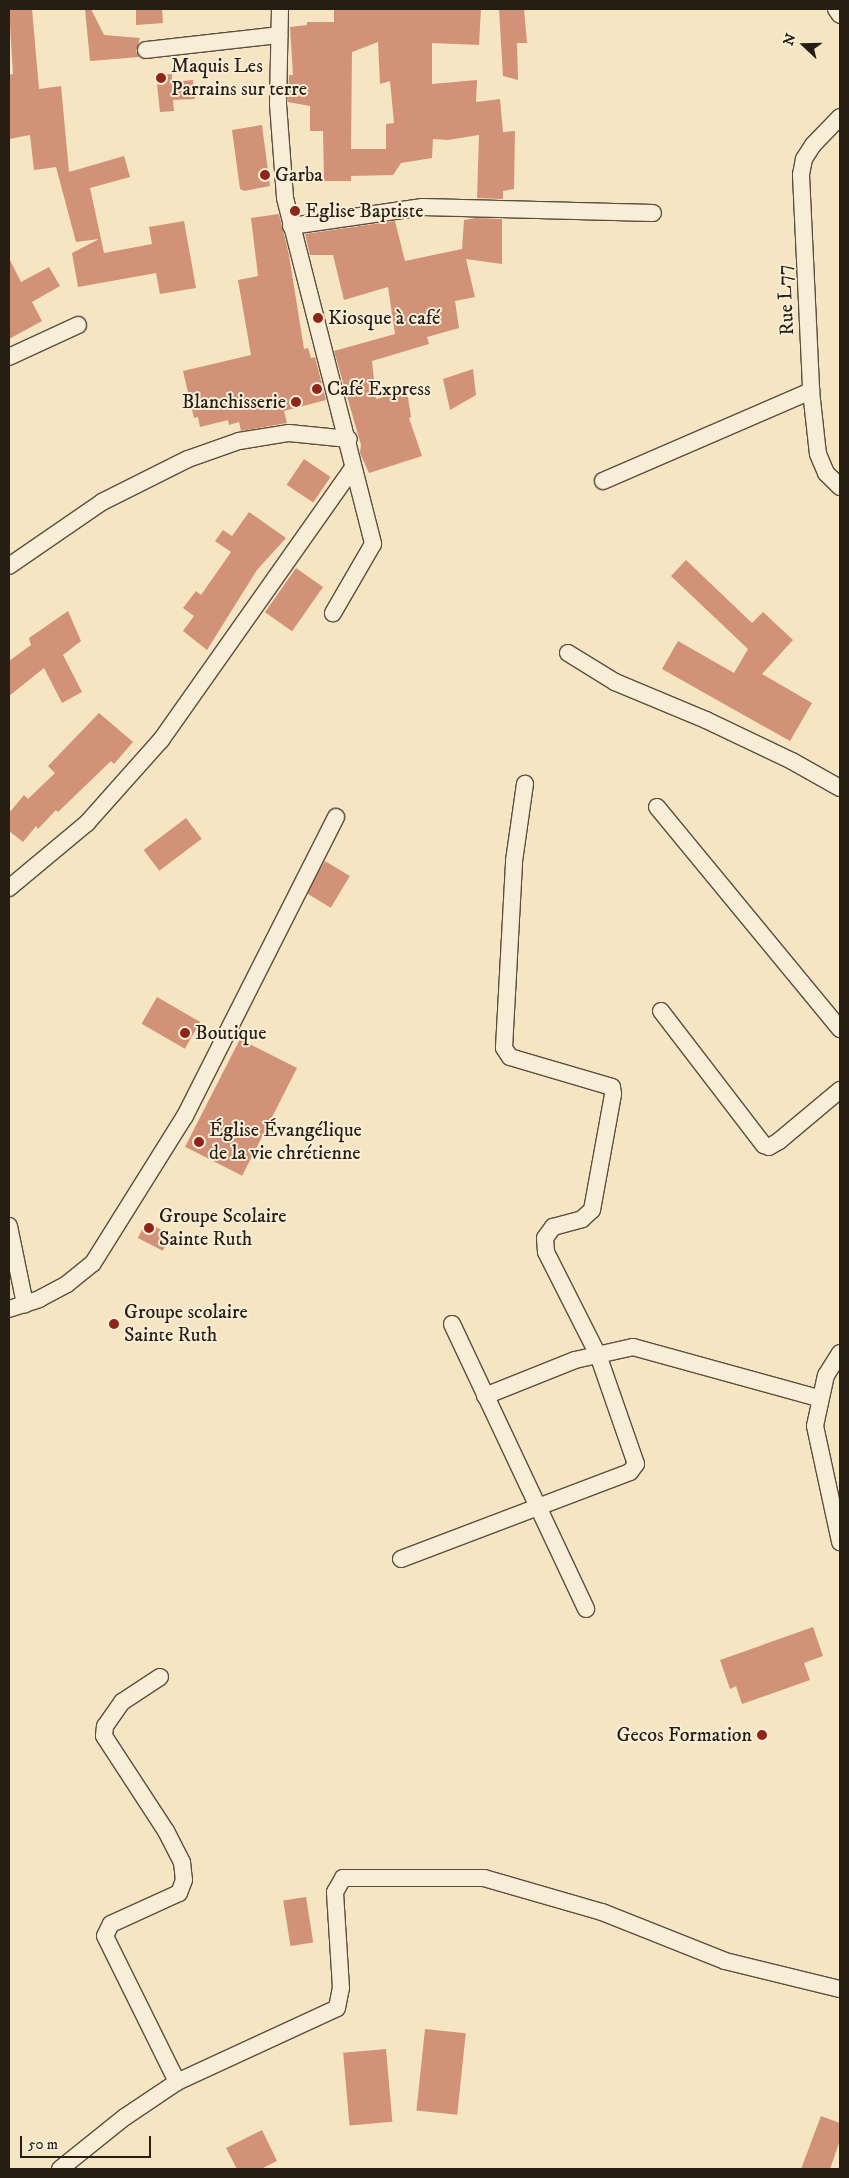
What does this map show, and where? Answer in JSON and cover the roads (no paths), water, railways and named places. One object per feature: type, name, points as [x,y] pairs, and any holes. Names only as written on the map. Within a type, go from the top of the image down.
[{"type":"street","points":[[280,9],[278,104],[285,198],[348,439],[352,469],[371,526],[373,544],[332,613]]},
{"type":"street","points":[[836,9],[840,15]]},
{"type":"street","points":[[146,50],[279,35]]},
{"type":"street","name":"Rue L77","points":[[840,117],[813,145],[804,159],[801,175],[811,391],[818,454],[826,473],[840,487]]},
{"type":"street","points":[[291,226],[423,207],[653,213]]},
{"type":"street","points":[[9,358],[78,326]]},
{"type":"street","points":[[603,481],[811,391]]},
{"type":"street","points":[[9,566],[102,502],[188,459],[239,441],[289,433],[348,439]]},
{"type":"street","points":[[9,888],[87,823],[161,740],[352,469]]},
{"type":"street","points":[[568,653],[615,682],[732,732],[840,788]]},
{"type":"street","points":[[401,1559],[536,1505],[630,1472],[636,1464],[598,1355],[546,1252],[545,1238],[553,1227],[582,1219],[592,1210],[614,1094],[606,1083],[510,1057],[504,1048],[512,889],[525,784]]},
{"type":"street","points":[[657,807],[840,1029]]},
{"type":"street","points":[[9,1309],[25,1304],[67,1284],[93,1263],[185,1116],[336,818]]},
{"type":"street","points":[[661,1012],[764,1145],[769,1147],[779,1141],[840,1090]]},
{"type":"street","points":[[9,1226],[25,1304]]},
{"type":"street","points":[[452,1324],[586,1609]]},
{"type":"street","points":[[485,1396],[575,1360],[640,1348],[818,1398]]},
{"type":"street","points":[[840,1353],[826,1375],[818,1398],[814,1426],[840,1542]]},
{"type":"street","points":[[160,1677],[122,1702],[105,1726],[104,1736],[166,1831],[182,1862],[184,1880],[179,1893],[111,1924],[106,1928],[105,1936],[177,2082]]},
{"type":"street","points":[[60,2169],[125,2117],[177,2082],[337,2008],[341,1988],[335,1892],[343,1878],[484,1878],[602,1912],[725,1961],[840,1989]]},
{"type":"place","name":"Maquis Les Parrains sur terre","points":[[161,78]]},
{"type":"place","name":"Garba","points":[[265,175]]},
{"type":"place","name":"Eglise Baptiste","points":[[295,211]]},
{"type":"place","name":"Kiosque à café","points":[[318,318]]},
{"type":"place","name":"Café Express","points":[[317,389]]},
{"type":"place","name":"Blanchisserie","points":[[296,402]]},
{"type":"place","name":"Boutique","points":[[185,1033]]},
{"type":"place","name":"Église Évangélique de la vie chrétienne","points":[[199,1142]]},
{"type":"place","name":"Groupe Scolaire Sainte Ruth","points":[[149,1228]]},
{"type":"place","name":"Groupe scolaire Sainte Ruth","points":[[114,1324]]},
{"type":"place","name":"Gecos Formation","points":[[762,1735]]}]
